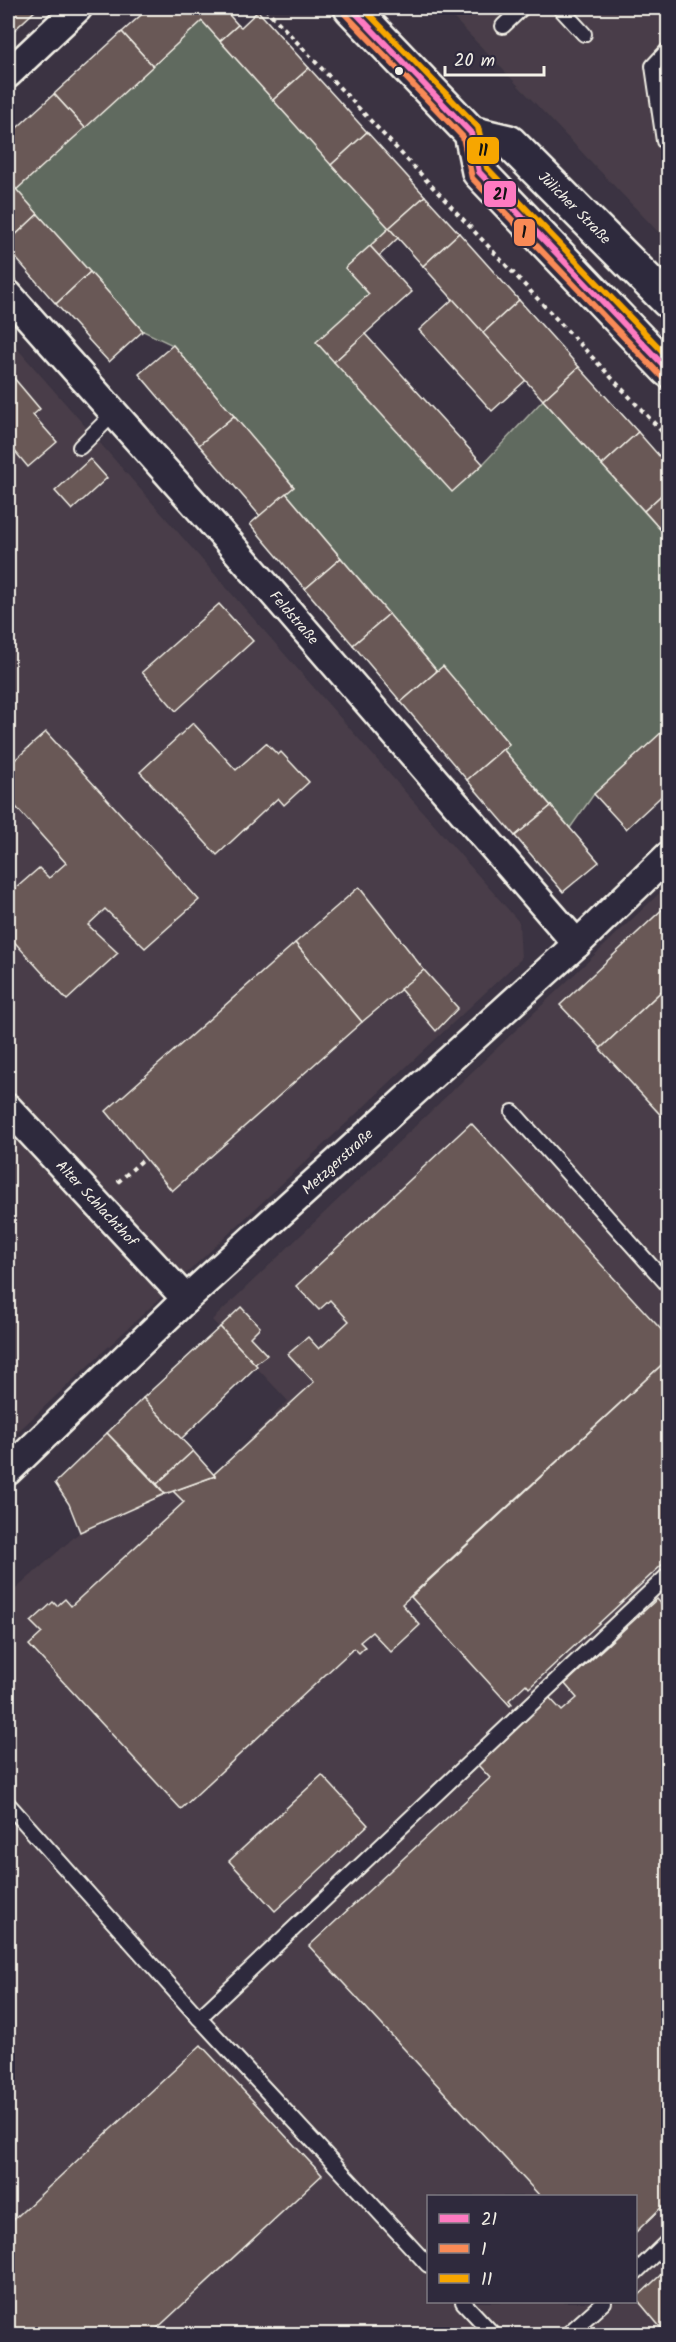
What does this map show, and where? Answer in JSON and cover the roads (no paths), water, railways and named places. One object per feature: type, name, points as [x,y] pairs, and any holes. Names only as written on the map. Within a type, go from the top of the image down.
[{"type":"main road","points":[[351,8],[471,133],[479,172],[669,370]]},
{"type":"main road","name":"Jülicher Straße","points":[[471,133],[509,142],[665,290]]},
{"type":"street","points":[[8,74],[78,8]]},
{"type":"street","name":"Feldstraße","points":[[8,294],[227,540],[577,944]]},
{"type":"street","name":"Metzgerstraße","points":[[8,1471],[186,1299],[577,944],[669,856]]},
{"type":"street","name":"Alter Schlachthof","points":[[8,1108],[186,1299]]},
{"type":"lane","points":[[503,26],[522,8]]},
{"type":"lane","points":[[560,8],[584,34]]},
{"type":"lane","points":[[669,50],[653,66],[664,141],[669,146]]},
{"type":"lane","points":[[80,447],[114,413]]},
{"type":"lane","points":[[513,1112],[669,1285]]},
{"type":"lane","points":[[199,2018],[669,1575]]},
{"type":"lane","points":[[8,1804],[199,2018],[427,2263]]},
{"type":"lane","points":[[637,2271],[669,2241]]},
{"type":"lane","points":[[465,2303],[493,2334]]},
{"type":"lane","points":[[568,2334],[602,2303]]}]
